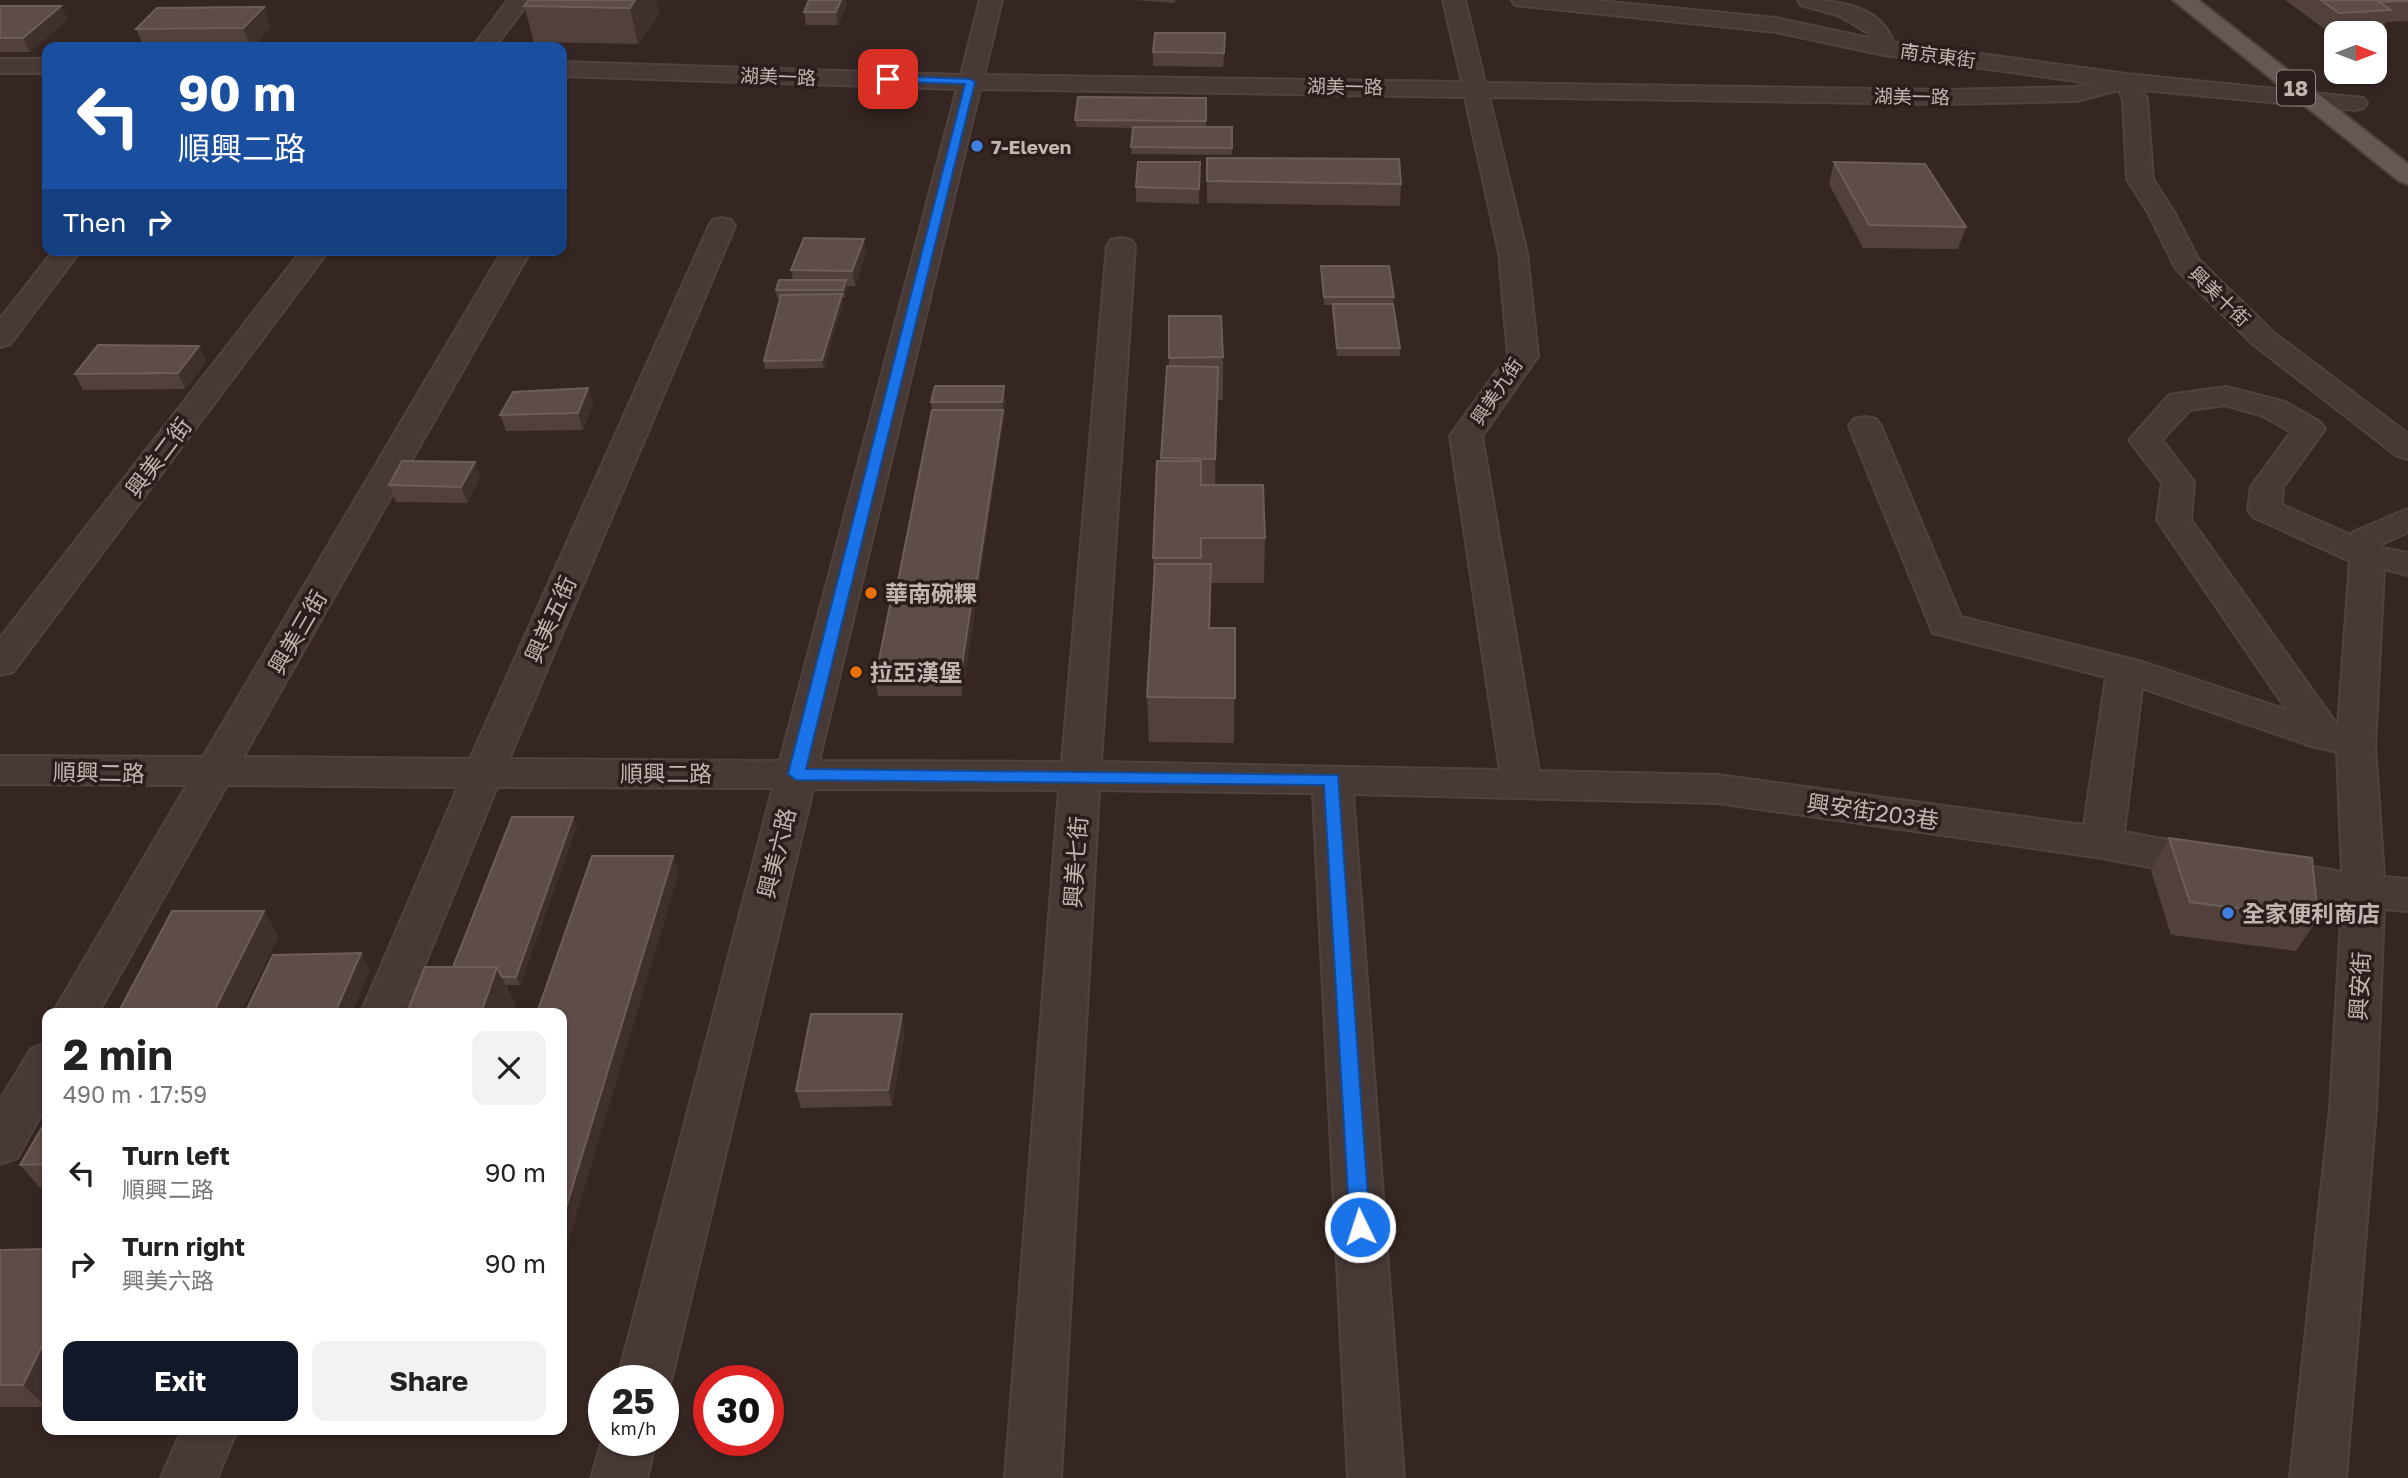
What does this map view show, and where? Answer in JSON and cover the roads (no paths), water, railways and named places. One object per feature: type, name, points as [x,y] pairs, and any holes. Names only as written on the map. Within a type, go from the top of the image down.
[{"type":"main road","name":"18","points":[[2184,0],[2408,176]]},
{"type":"main road","name":"18","points":[[2331,84],[2363,110]]},
{"type":"street","points":[[488,42],[519,0]]},
{"type":"street","name":"興美六路","points":[[647,1365],[991,0]]},
{"type":"street","name":"興美九街","points":[[1454,0],[1472,87],[1513,253],[1523,356],[1466,436],[1522,785]]},
{"type":"street","name":"南京東街","points":[[1523,0],[1776,25],[1884,48],[2127,81],[2309,99],[2363,110]]},
{"type":"street","points":[[1809,0],[1848,11],[1878,30],[1884,48]]},
{"type":"street","points":[[0,66],[42,66]]},
{"type":"street","name":"湖美一路","points":[[567,69],[970,82],[1472,87],[1945,97],[2076,94],[2127,81]]},
{"type":"street","name":"興美十街","points":[[2127,81],[2135,99],[2140,179],[2162,214],[2186,263],[2264,338],[2408,449]]},
{"type":"street","name":"興美五街","points":[[385,1008],[483,772],[722,226]]},
{"type":"street","name":"興美七街","points":[[1032,1478],[1080,776],[1121,246]]},
{"type":"street","points":[[0,338],[63,256]]},
{"type":"street","name":"興美二街","points":[[0,663],[311,256]]},
{"type":"street","name":"興美三街","points":[[78,1008],[514,256]]},
{"type":"street","points":[[2341,741],[2174,520],[2178,481],[2145,440],[2180,402],[2226,396],[2274,409],[2309,429],[2267,487],[2265,510],[2367,555],[2408,565]]},
{"type":"street","points":[[1865,426],[1946,625],[2126,670],[2341,741]]},
{"type":"street","name":"興安街","points":[[2318,1478],[2353,1109],[2364,892],[2341,741],[2367,555],[2365,539],[2408,519]]},
{"type":"street","points":[[2102,843],[2126,670]]},
{"type":"street","name":"順興二路","points":[[0,770],[1332,779]]},
{"type":"street","points":[[1332,779],[1376,1478]]},
{"type":"street","name":"興安街203巷","points":[[1332,779],[1718,789],[2102,843],[2364,892],[2408,895]]},
{"type":"street","points":[[0,1143],[42,1071]]},
{"type":"street","points":[[190,1478],[208,1435]]},
{"type":"street","points":[[619,1478],[625,1456]]},
{"type":"place","name":"7-Eleven","points":[[977,146]]},
{"type":"place","name":"華南碗粿","points":[[871,593]]},
{"type":"place","name":"拉亞漢堡","points":[[856,672]]},
{"type":"place","name":"全家便利商店","points":[[2228,913]]}]
